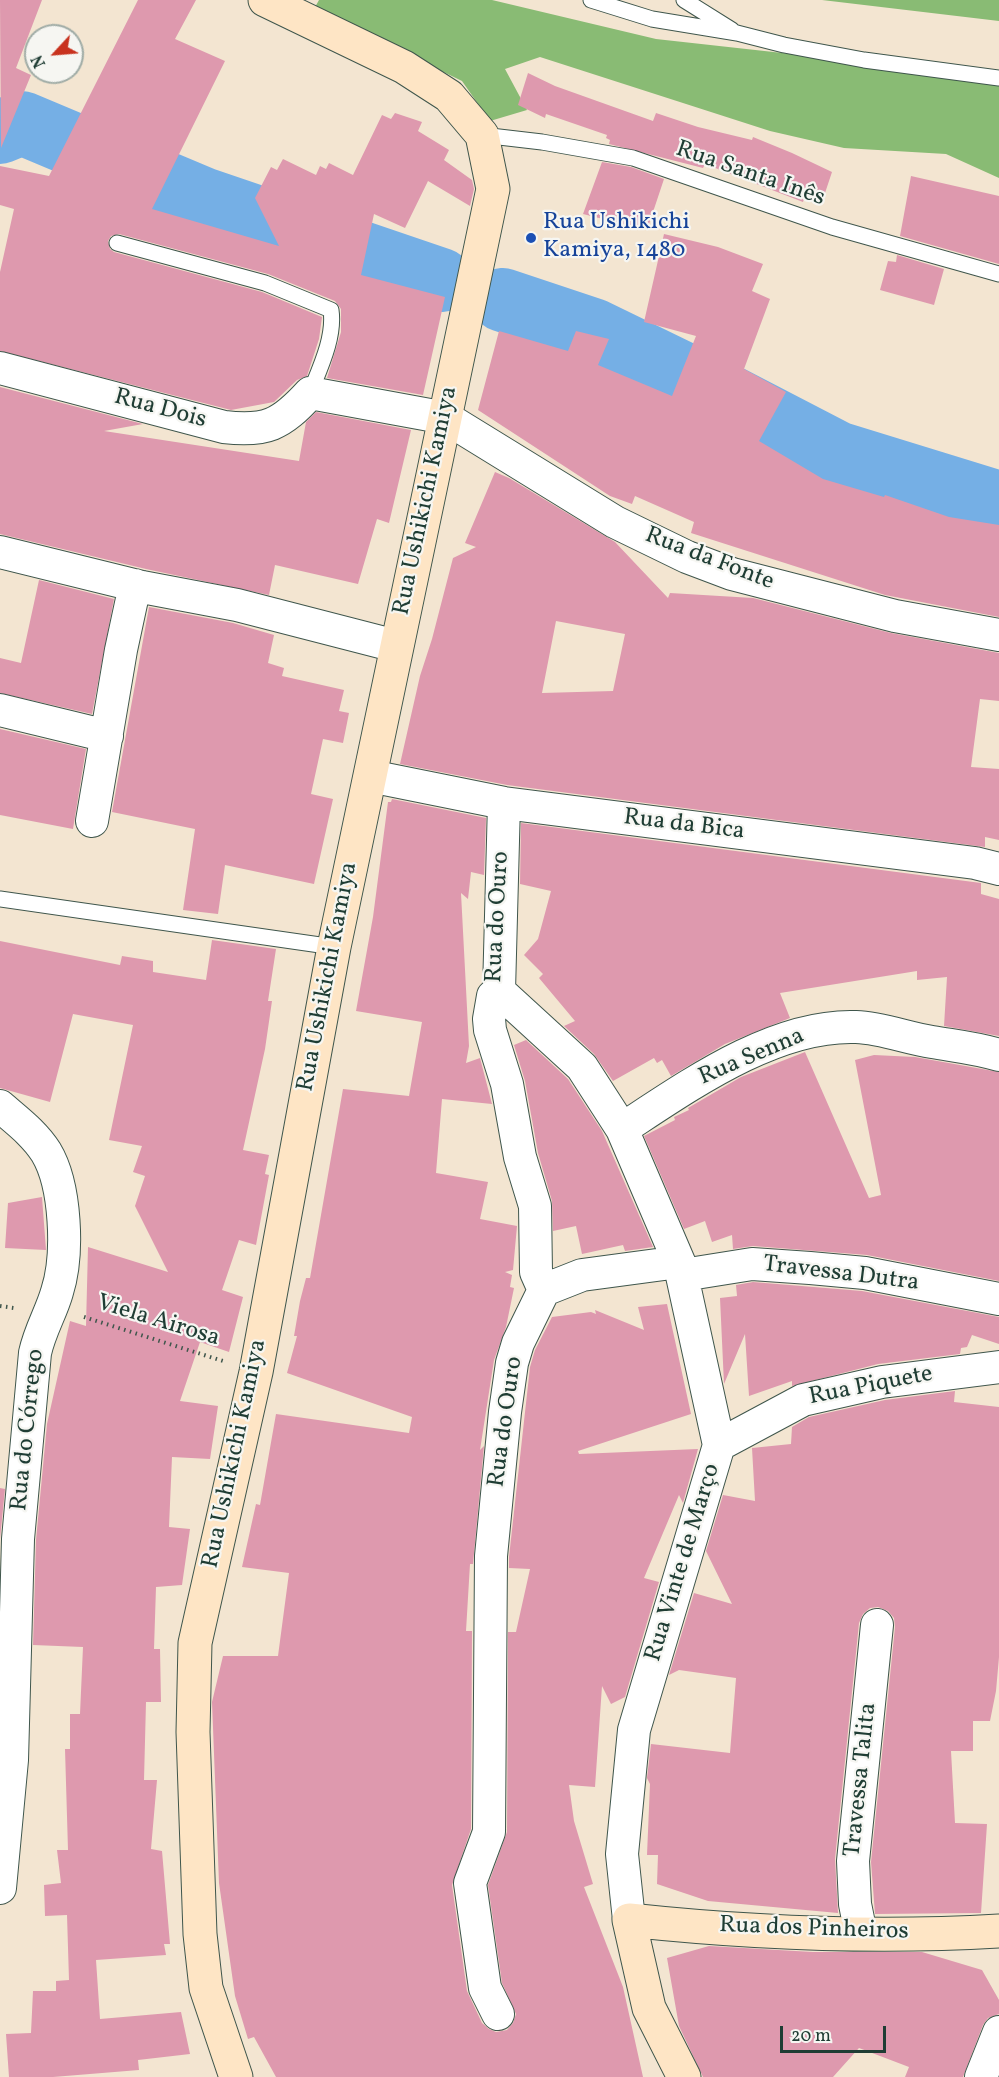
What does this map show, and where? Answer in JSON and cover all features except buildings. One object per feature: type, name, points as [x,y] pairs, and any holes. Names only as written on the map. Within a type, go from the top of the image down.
[{"type":"main road","name":"Rua Ushikichi Kamiya","points":[[234,2076],[206,1988],[200,1934],[193,1732],[195,1643],[256,1372],[334,947],[493,189],[482,135],[449,96],[404,67],[265,0]]},
{"type":"main road","name":"Rua dos Pinheiros","points":[[629,1920],[680,1926],[861,1934],[999,1931]]},
{"type":"main road","name":"Rua Vinte de Março","points":[[629,1920],[649,2008],[684,2077]]},
{"type":"street","name":"Rua Dois","points":[[0,368],[224,427],[253,430],[271,425],[297,408],[310,393]]},
{"type":"street","points":[[310,393],[446,418]]},
{"type":"street","name":"Rua da Fonte","points":[[446,418],[615,522],[687,557],[732,574],[807,595],[895,616],[999,635]]},
{"type":"street","points":[[0,552],[135,585],[237,605],[396,646]]},
{"type":"street","points":[[92,821],[135,585]]},
{"type":"street","points":[[0,710],[107,736]]},
{"type":"street","name":"Rua da Bica","points":[[370,776],[504,803],[975,863],[999,869]]},
{"type":"street","name":"Rua do Ouro","points":[[498,2014],[485,1988],[470,1890],[474,1871],[489,1832],[491,1556],[512,1363],[544,1290],[536,1272],[535,1206],[520,1157],[507,1084],[490,1030],[490,1005],[493,996],[499,991],[504,803]]},
{"type":"street","name":"Rua Vinte de Março","points":[[499,991],[582,1067],[622,1129],[681,1269],[719,1445],[634,1730],[622,1854],[629,1920]]},
{"type":"street","name":"Rua Senna","points":[[622,1129],[687,1086],[749,1054],[803,1034],[855,1027],[879,1029],[933,1042],[969,1046],[999,1055]]},
{"type":"street","name":"Rua do Córrego","points":[[0,1106],[29,1130],[46,1153],[59,1189],[64,1235],[57,1293],[35,1353],[18,1539],[12,1760],[0,1888]]},
{"type":"street","name":"Travessa Dutra","points":[[544,1290],[582,1275],[752,1264],[865,1273],[999,1299]]},
{"type":"street","name":"Rua Piquete","points":[[719,1445],[803,1400],[882,1382],[999,1367]]},
{"type":"street","name":"Travessa Talita","points":[[861,1934],[855,1904],[853,1861],[877,1625]]},
{"type":"street","points":[[981,2077],[999,2032]]},
{"type":"lane","points":[[591,0],[652,19],[737,33],[784,45],[864,60],[999,78]]},
{"type":"lane","points":[[684,0],[737,33]]},
{"type":"lane","name":"Rua Santa Inês","points":[[482,135],[542,142],[633,158],[832,227],[999,274]]},
{"type":"lane","points":[[117,243],[265,283],[331,310],[333,321],[319,373],[310,393]]},
{"type":"lane","points":[[0,899],[334,947]]},
{"type":"path","name":"Viela Airosa","points":[[48,1313],[84,1317],[256,1372]]},
{"type":"green space","points":[[319,0],[492,0],[656,39],[945,71],[999,80],[999,178],[946,154],[844,148],[770,131],[540,57],[505,69],[527,110],[490,121],[462,81],[314,9]]},
{"type":"green space","points":[[822,0],[999,0],[999,21]]},
{"type":"waterway","points":[[0,132],[22,123],[203,199],[441,280]]},
{"type":"waterway","points":[[503,300],[593,330],[837,453],[999,503]]},
{"type":"place","name":"Rua Ushikichi Kamiya, 1480","points":[[531,238]]}]
